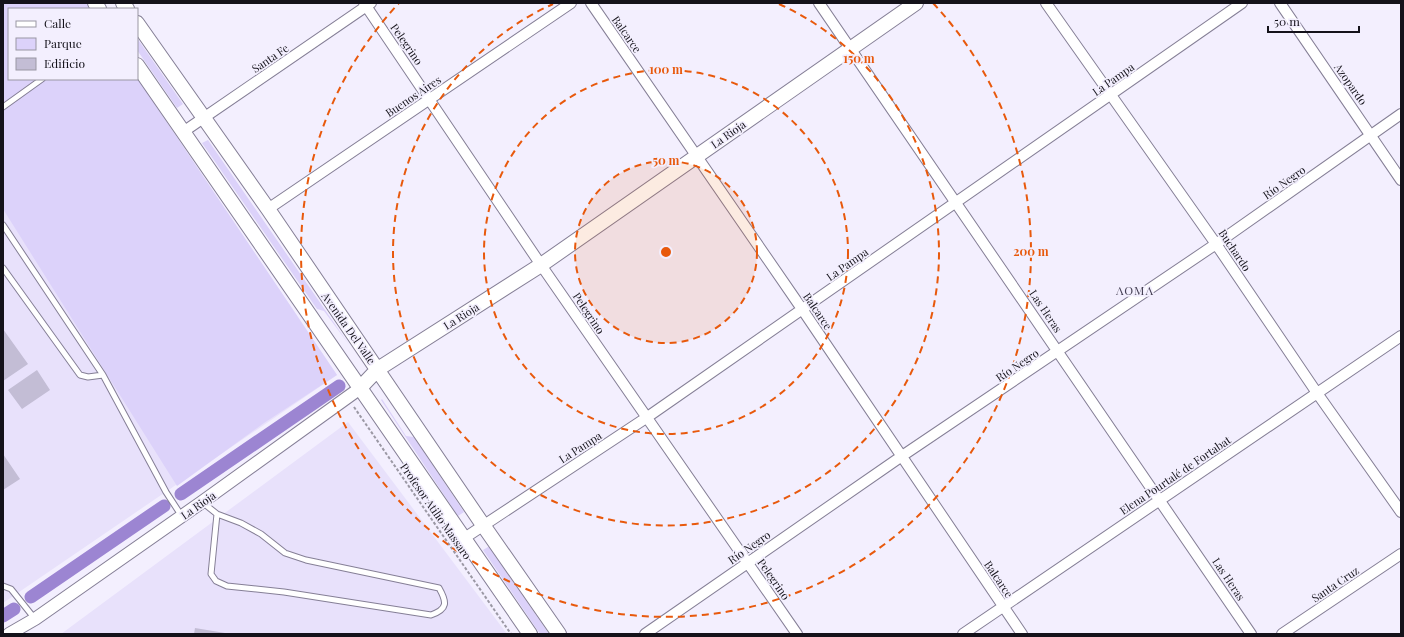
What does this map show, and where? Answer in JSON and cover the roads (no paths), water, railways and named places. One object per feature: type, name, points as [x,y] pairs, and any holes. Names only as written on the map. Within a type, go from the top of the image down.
[{"type":"main road","name":"La Rioja","points":[[359,389],[378,369],[541,265],[916,3]]},
{"type":"main road","name":"Avenida Del Valle","points":[[138,24],[268,209],[378,369],[482,525],[559,634]]},
{"type":"main road","points":[[138,66],[359,389],[530,634]]},
{"type":"street","name":"Buenos Aires","points":[[268,209],[570,3]]},
{"type":"street","name":"Balcarce","points":[[591,3],[902,456],[1022,634]]},
{"type":"street","name":"Las Heras","points":[[819,3],[1252,634]]},
{"type":"street","name":"Buchardo","points":[[1046,3],[1216,244],[1317,393],[1401,512]]},
{"type":"street","name":"La Pampa","points":[[463,539],[646,418],[1242,3]]},
{"type":"street","name":"Azopardo","points":[[1280,3],[1401,180]]},
{"type":"street","name":"Pelegrino","points":[[367,4],[541,265],[797,634]]},
{"type":"street","name":"Santa Fe","points":[[183,132],[367,4]]},
{"type":"street","name":"Río Negro","points":[[645,634],[902,456],[1216,244],[1372,136],[1401,114]]},
{"type":"street","name":"Elena Pourtalé de Fortabat","points":[[963,634],[1401,336]]},
{"type":"street","name":"La Rioja","points":[[9,634],[35,618],[202,502],[359,389]]},
{"type":"street","name":"Santa Cruz","points":[[1282,634],[1401,554]]},
{"type":"lane","points":[[3,107],[41,80]]},
{"type":"lane","points":[[3,225],[103,375],[166,492],[182,516]]},
{"type":"lane","points":[[3,268],[80,375],[88,377],[103,375]]},
{"type":"lane","points":[[202,502],[217,514],[241,523],[261,534],[285,552],[306,560],[439,588],[444,597],[445,607],[441,612],[432,616],[216,581],[211,574],[217,514]]},
{"type":"lane","points":[[3,586],[11,589],[35,618]]},
{"type":"waterway","points":[[181,494],[339,386]]},
{"type":"waterway","points":[[31,597],[164,506]]},
{"type":"waterway","points":[[3,616],[14,609]]},
{"type":"district","name":"AOMA","points":[[1135,290]]}]
